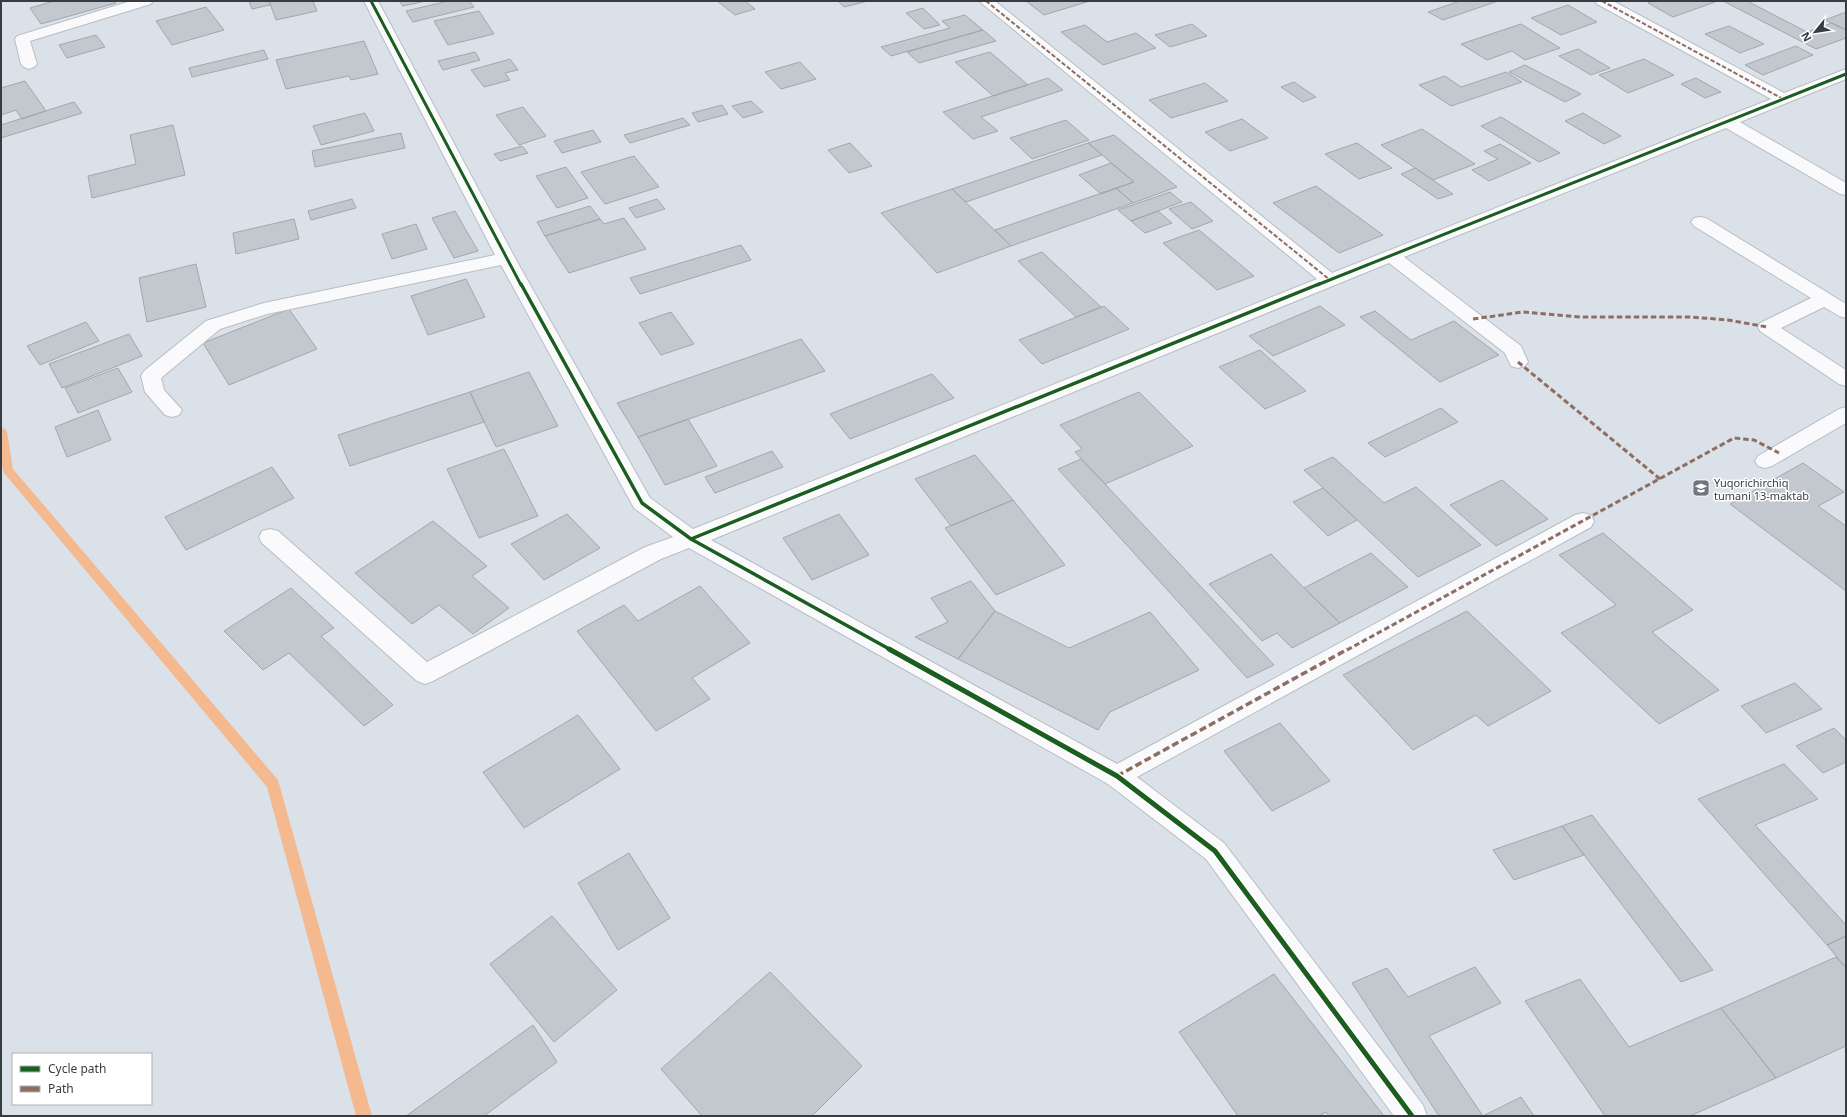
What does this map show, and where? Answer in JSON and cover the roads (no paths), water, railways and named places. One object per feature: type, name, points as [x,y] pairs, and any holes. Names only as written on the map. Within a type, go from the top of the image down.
[{"type":"street","points":[[29,64],[22,39],[146,1]]},
{"type":"street","points":[[371,1],[506,258],[642,503],[691,539],[1117,776],[1215,851],[1412,1116]]},
{"type":"street","points":[[986,1],[1330,280]]},
{"type":"street","points":[[1602,1],[1783,99]]},
{"type":"street","points":[[270,537],[425,674],[653,553],[1846,74]]},
{"type":"street","points":[[1728,122],[1846,190]]},
{"type":"street","points":[[1700,222],[1846,312]]},
{"type":"street","points":[[1391,256],[1514,350],[1518,362]]},
{"type":"street","points":[[172,410],[155,392],[151,376],[213,325],[264,309],[506,258]]},
{"type":"street","points":[[1825,299],[1767,327],[1846,379]]},
{"type":"street","points":[[1765,461],[1846,414]]},
{"type":"street","points":[[1117,776],[1583,521]]},
{"type":"waterway","points":[[1,432],[8,470],[273,784],[364,1116]]},
{"type":"place","name":"Yuqorichirchiq tumani 13-maktab","points":[[1701,488]]}]
